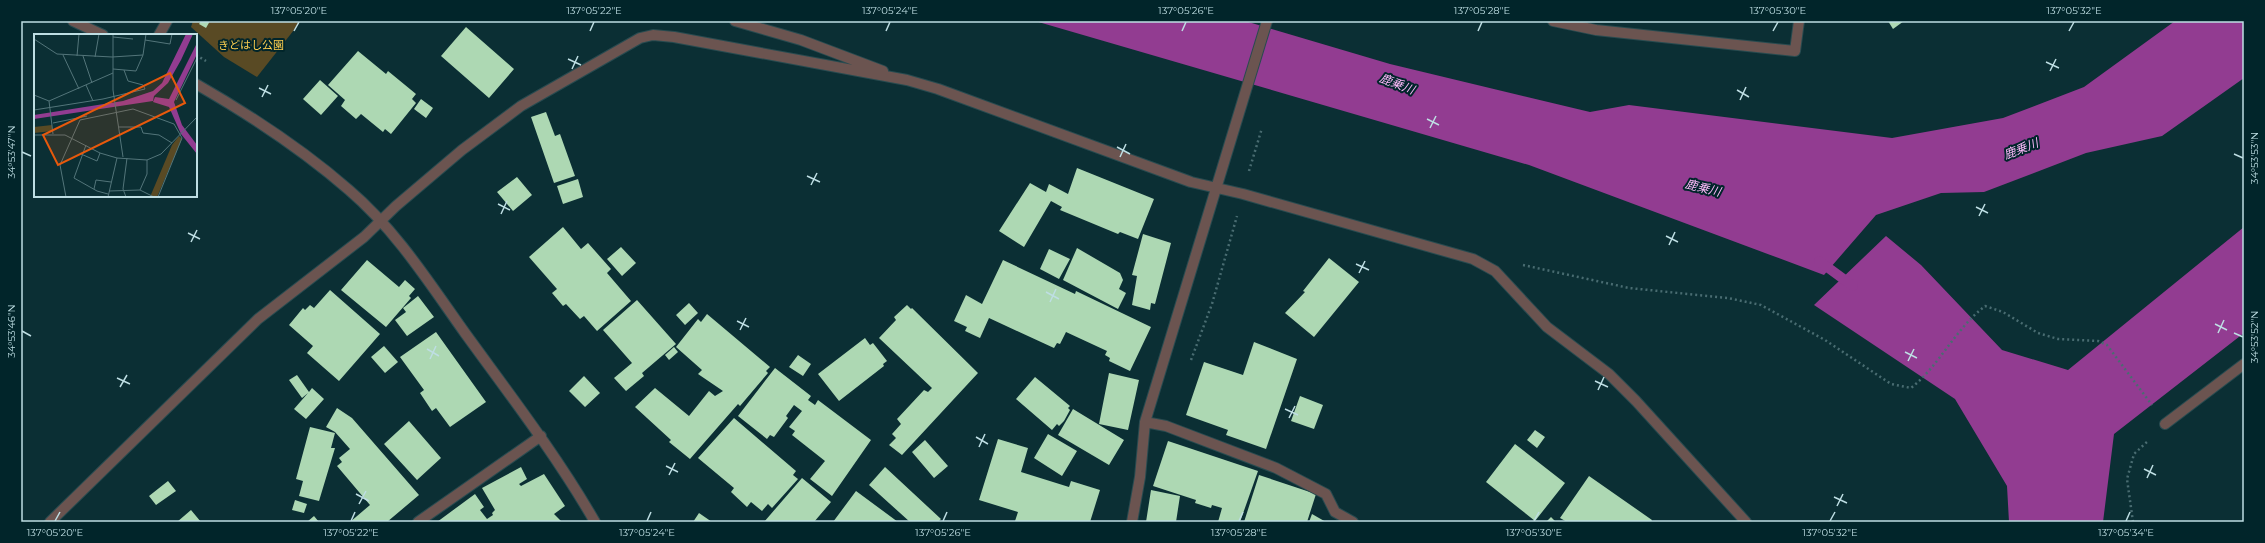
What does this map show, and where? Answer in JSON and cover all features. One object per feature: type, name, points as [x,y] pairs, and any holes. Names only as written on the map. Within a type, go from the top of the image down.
[{"type":"street","points":[[73,21],[101,34]]},
{"type":"street","points":[[160,34],[167,21]]},
{"type":"street","points":[[735,21],[802,40],[907,80],[953,94],[1191,182],[1243,194],[1473,259],[1495,271],[1547,327],[1609,374],[1636,401],[1746,522]]},
{"type":"street","points":[[1132,522],[1140,477],[1145,422],[1267,21]]},
{"type":"street","points":[[1553,21],[1596,30],[1794,51],[1799,21]]},
{"type":"street","points":[[50,522],[258,319],[364,237],[380,221],[462,150],[521,106],[640,38],[653,35],[674,37],[907,80]]},
{"type":"street","points":[[197,85],[273,132],[350,191],[380,221],[411,259],[541,436],[595,522]]},
{"type":"street","points":[[2165,424],[2244,364]]},
{"type":"street","points":[[1145,422],[1166,426],[1276,468],[1326,494],[1335,512],[1353,522]]},
{"type":"street","points":[[418,522],[541,436]]},
{"type":"path","points":[[1189,366],[1212,304],[1250,170]]},
{"type":"path","points":[[1495,271],[1524,264],[1629,288],[1728,298],[1761,305],[1825,340],[1891,384],[1911,388],[1924,378],[1971,317],[1985,306],[2003,312],[2038,333],[2058,339],[2098,341],[2111,350],[2156,411]]},
{"type":"path","points":[[2133,522],[2127,479],[2134,454],[2165,424]]},
{"type":"green space","name":"きどはし公園","points":[[193,21],[301,21],[257,77],[224,57],[191,27]]},
{"type":"water","name":"鹿乗川","points":[[1035,21],[1245,21],[1390,64],[1590,112],[1629,105],[1892,138],[2003,118],[2084,87],[2175,21],[2244,21],[2244,78],[2162,136],[2086,153],[1984,192],[1941,193],[1876,215],[1824,275],[1529,165]]},
{"type":"water","points":[[2244,227],[2244,333],[2114,434],[2103,522],[2009,522],[2007,486],[1955,399],[1814,305],[1886,236],[1921,265],[2002,350],[2068,370]]},
{"type":"building","points":[[201,21],[210,21],[206,28],[199,24]]},
{"type":"building","points":[[1888,21],[1904,21],[1893,29]]},
{"type":"building","points":[[466,27],[514,69],[489,98],[441,56]]},
{"type":"building","points":[[358,51],[386,74],[388,71],[416,94],[412,99],[416,103],[391,134],[385,129],[383,132],[361,114],[356,119],[341,106],[345,100],[328,85]]},
{"type":"building","points":[[320,80],[338,96],[321,115],[303,99]]},
{"type":"building","points":[[421,99],[433,108],[426,118],[414,109]]},
{"type":"building","points":[[546,112],[555,136],[560,134],[575,176],[554,183],[531,117]]},
{"type":"building","points":[[1077,168],[1154,199],[1138,239],[1120,232],[1118,234],[1060,210],[1062,207],[1051,201],[1024,247],[999,231],[1030,183],[1046,192],[1049,184],[1068,194]]},
{"type":"building","points":[[517,177],[532,195],[513,211],[497,192]]},
{"type":"building","points":[[578,179],[583,197],[563,204],[557,186]]},
{"type":"building","points":[[563,227],[581,249],[588,243],[611,269],[607,273],[631,301],[597,331],[584,316],[580,319],[566,304],[563,306],[552,293],[557,289],[529,257]]},
{"type":"building","points":[[1143,234],[1171,243],[1155,304],[1151,303],[1150,310],[1132,305],[1137,276],[1132,275]]},
{"type":"building","points":[[621,247],[636,263],[622,276],[607,259]]},
{"type":"building","points":[[1077,248],[1120,273],[1123,280],[1119,289],[1126,293],[1118,309],[1063,280]]},
{"type":"building","points":[[1049,249],[1070,259],[1059,279],[1040,269]]},
{"type":"building","points":[[1329,258],[1359,282],[1314,337],[1285,313],[1305,292],[1303,291]]},
{"type":"building","points":[[367,260],[399,287],[405,280],[415,289],[409,296],[411,298],[386,327],[341,290]]},
{"type":"building","points":[[1003,260],[1075,294],[1076,291],[1151,327],[1130,371],[1109,361],[1110,358],[1105,355],[1107,351],[1066,332],[1060,344],[1057,343],[1054,348],[989,318],[980,338],[965,331],[967,327],[954,321],[966,295],[982,304]]},
{"type":"building","points":[[330,290],[380,334],[339,381],[307,353],[313,346],[289,325],[303,308],[305,310],[310,305],[314,308]]},
{"type":"building","points":[[418,296],[434,317],[407,336],[395,320],[406,312],[403,308]]},
{"type":"building","points":[[637,300],[676,344],[642,373],[644,376],[626,391],[614,378],[632,363],[603,330]]},
{"type":"building","points":[[689,303],[698,313],[685,325],[676,315]]},
{"type":"building","points":[[907,305],[911,309],[912,308],[978,373],[902,455],[889,445],[896,438],[892,434],[901,424],[897,419],[924,390],[928,392],[932,388],[879,338],[896,320],[894,317]]},
{"type":"building","points":[[707,314],[770,367],[766,371],[768,373],[740,406],[738,404],[690,459],[669,442],[671,440],[635,407],[655,388],[689,416],[709,391],[715,396],[723,391],[698,374],[702,370],[676,347],[698,319],[701,322]]},
{"type":"building","points":[[436,332],[486,402],[450,427],[436,408],[432,411],[420,393],[424,390],[400,357]]},
{"type":"building","points":[[865,338],[870,345],[873,343],[887,361],[883,364],[884,366],[839,401],[818,374]]},
{"type":"building","points":[[1254,342],[1297,359],[1266,449],[1226,435],[1228,430],[1186,415],[1204,362],[1243,375]]},
{"type":"building","points":[[384,346],[398,362],[385,373],[371,357]]},
{"type":"building","points":[[674,347],[678,352],[669,360],[665,355]]},
{"type":"building","points":[[798,355],[811,364],[803,376],[789,367]]},
{"type":"building","points":[[775,368],[811,396],[808,400],[815,405],[818,400],[871,440],[832,496],[810,479],[825,461],[792,435],[795,431],[789,427],[802,411],[794,405],[786,416],[788,418],[774,437],[770,435],[767,439],[738,416]]},
{"type":"building","points":[[1109,373],[1139,380],[1128,430],[1099,424]]},
{"type":"building","points":[[297,375],[309,392],[312,388],[324,399],[306,419],[294,409],[308,393],[302,398],[289,380]]},
{"type":"building","points":[[584,376],[600,393],[585,407],[569,391]]},
{"type":"building","points":[[1035,377],[1070,406],[1068,408],[1070,410],[1064,421],[1059,426],[1057,424],[1052,430],[1016,399]]},
{"type":"building","points":[[1300,396],[1323,405],[1314,429],[1291,421]]},
{"type":"building","points":[[337,408],[352,418],[419,495],[387,522],[350,522],[370,505],[337,466],[342,462],[339,458],[350,449],[335,432],[326,427]]},
{"type":"building","points":[[1073,409],[1124,440],[1109,465],[1058,435]]},
{"type":"building","points":[[734,418],[796,471],[793,475],[798,479],[772,508],[768,504],[762,511],[751,502],[747,507],[731,492],[734,488],[698,458]]},
{"type":"building","points":[[409,421],[441,458],[417,480],[384,444]]},
{"type":"building","points":[[310,427],[335,433],[331,448],[335,448],[319,501],[299,496],[303,481],[296,479]]},
{"type":"building","points":[[1535,430],[1545,437],[1537,448],[1527,440]]},
{"type":"building","points":[[1048,434],[1077,451],[1062,476],[1034,458]]},
{"type":"building","points":[[998,439],[1028,448],[1021,472],[1069,487],[1071,481],[1100,490],[1090,522],[1018,522],[1015,521],[1018,512],[979,500]]},
{"type":"building","points":[[925,440],[948,466],[934,478],[912,452]]},
{"type":"building","points":[[1168,441],[1258,471],[1240,522],[1218,522],[1222,508],[1212,505],[1211,508],[1195,503],[1196,500],[1153,486]]},
{"type":"building","points":[[1515,444],[1565,483],[1535,521],[1486,482]]},
{"type":"building","points":[[521,467],[527,479],[519,484],[521,486],[544,474],[565,506],[554,514],[562,522],[437,522],[475,494],[484,507],[480,510],[487,519],[493,515],[492,513],[495,510],[482,488]]},
{"type":"building","points":[[885,467],[941,519],[938,522],[910,522],[869,485]]},
{"type":"building","points":[[1259,475],[1316,494],[1307,522],[1244,522]]},
{"type":"building","points":[[1589,476],[1652,520],[1651,522],[1567,522],[1560,518]]},
{"type":"building","points":[[802,478],[831,502],[814,522],[764,522]]},
{"type":"building","points":[[168,481],[176,491],[156,505],[149,496]]},
{"type":"building","points":[[1151,490],[1180,496],[1176,522],[1146,522]]},
{"type":"building","points":[[856,491],[898,522],[833,522]]},
{"type":"building","points":[[295,500],[307,504],[304,513],[292,510]]},
{"type":"building","points":[[191,510],[201,522],[177,522]]},
{"type":"building","points":[[699,513],[712,522],[693,522]]},
{"type":"building","points":[[1312,514],[1326,522],[1309,522]]},
{"type":"building","points":[[314,516],[319,522],[307,522]]},
{"type":"building","points":[[1551,517],[1556,522],[1546,522]]},
{"type":"waterway","points":[[1819,261],[1853,286]]}]
